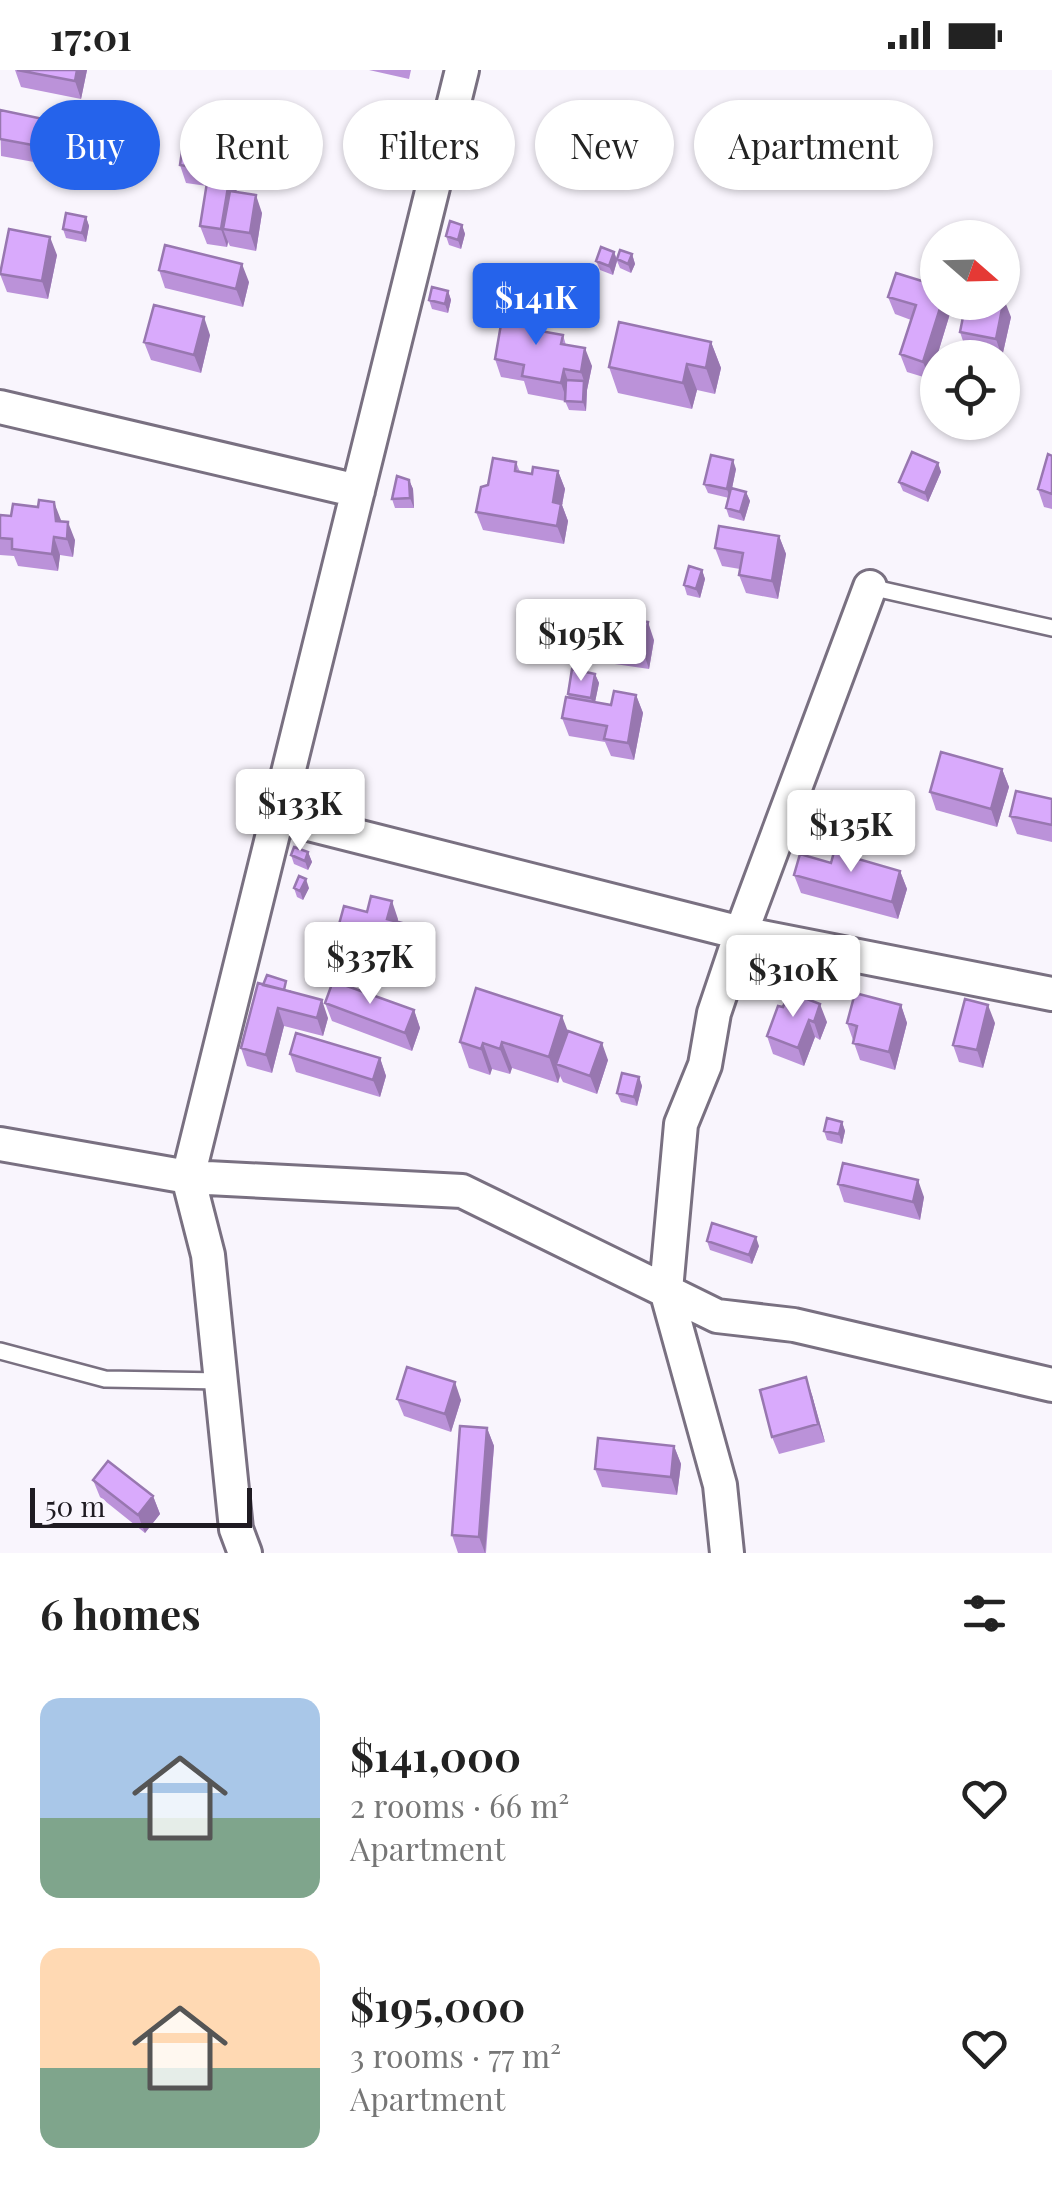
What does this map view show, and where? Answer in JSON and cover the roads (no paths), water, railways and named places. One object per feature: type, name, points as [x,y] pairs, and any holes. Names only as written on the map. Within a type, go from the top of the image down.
[{"type":"street","points":[[244,1553],[236,1529],[208,1254],[188,1177],[462,70]]},
{"type":"street","points":[[0,407],[358,490]]},
{"type":"street","points":[[728,1553],[720,1485],[666,1290],[681,1124],[705,1065],[714,1013],[740,933],[870,587]]},
{"type":"street","points":[[278,816],[740,933],[1052,994]]},
{"type":"street","points":[[0,1144],[188,1177],[462,1190],[717,1316],[794,1325],[1052,1385]]},
{"type":"lane","points":[[870,587],[1052,628]]},
{"type":"lane","points":[[0,1351],[105,1378],[222,1381]]}]
